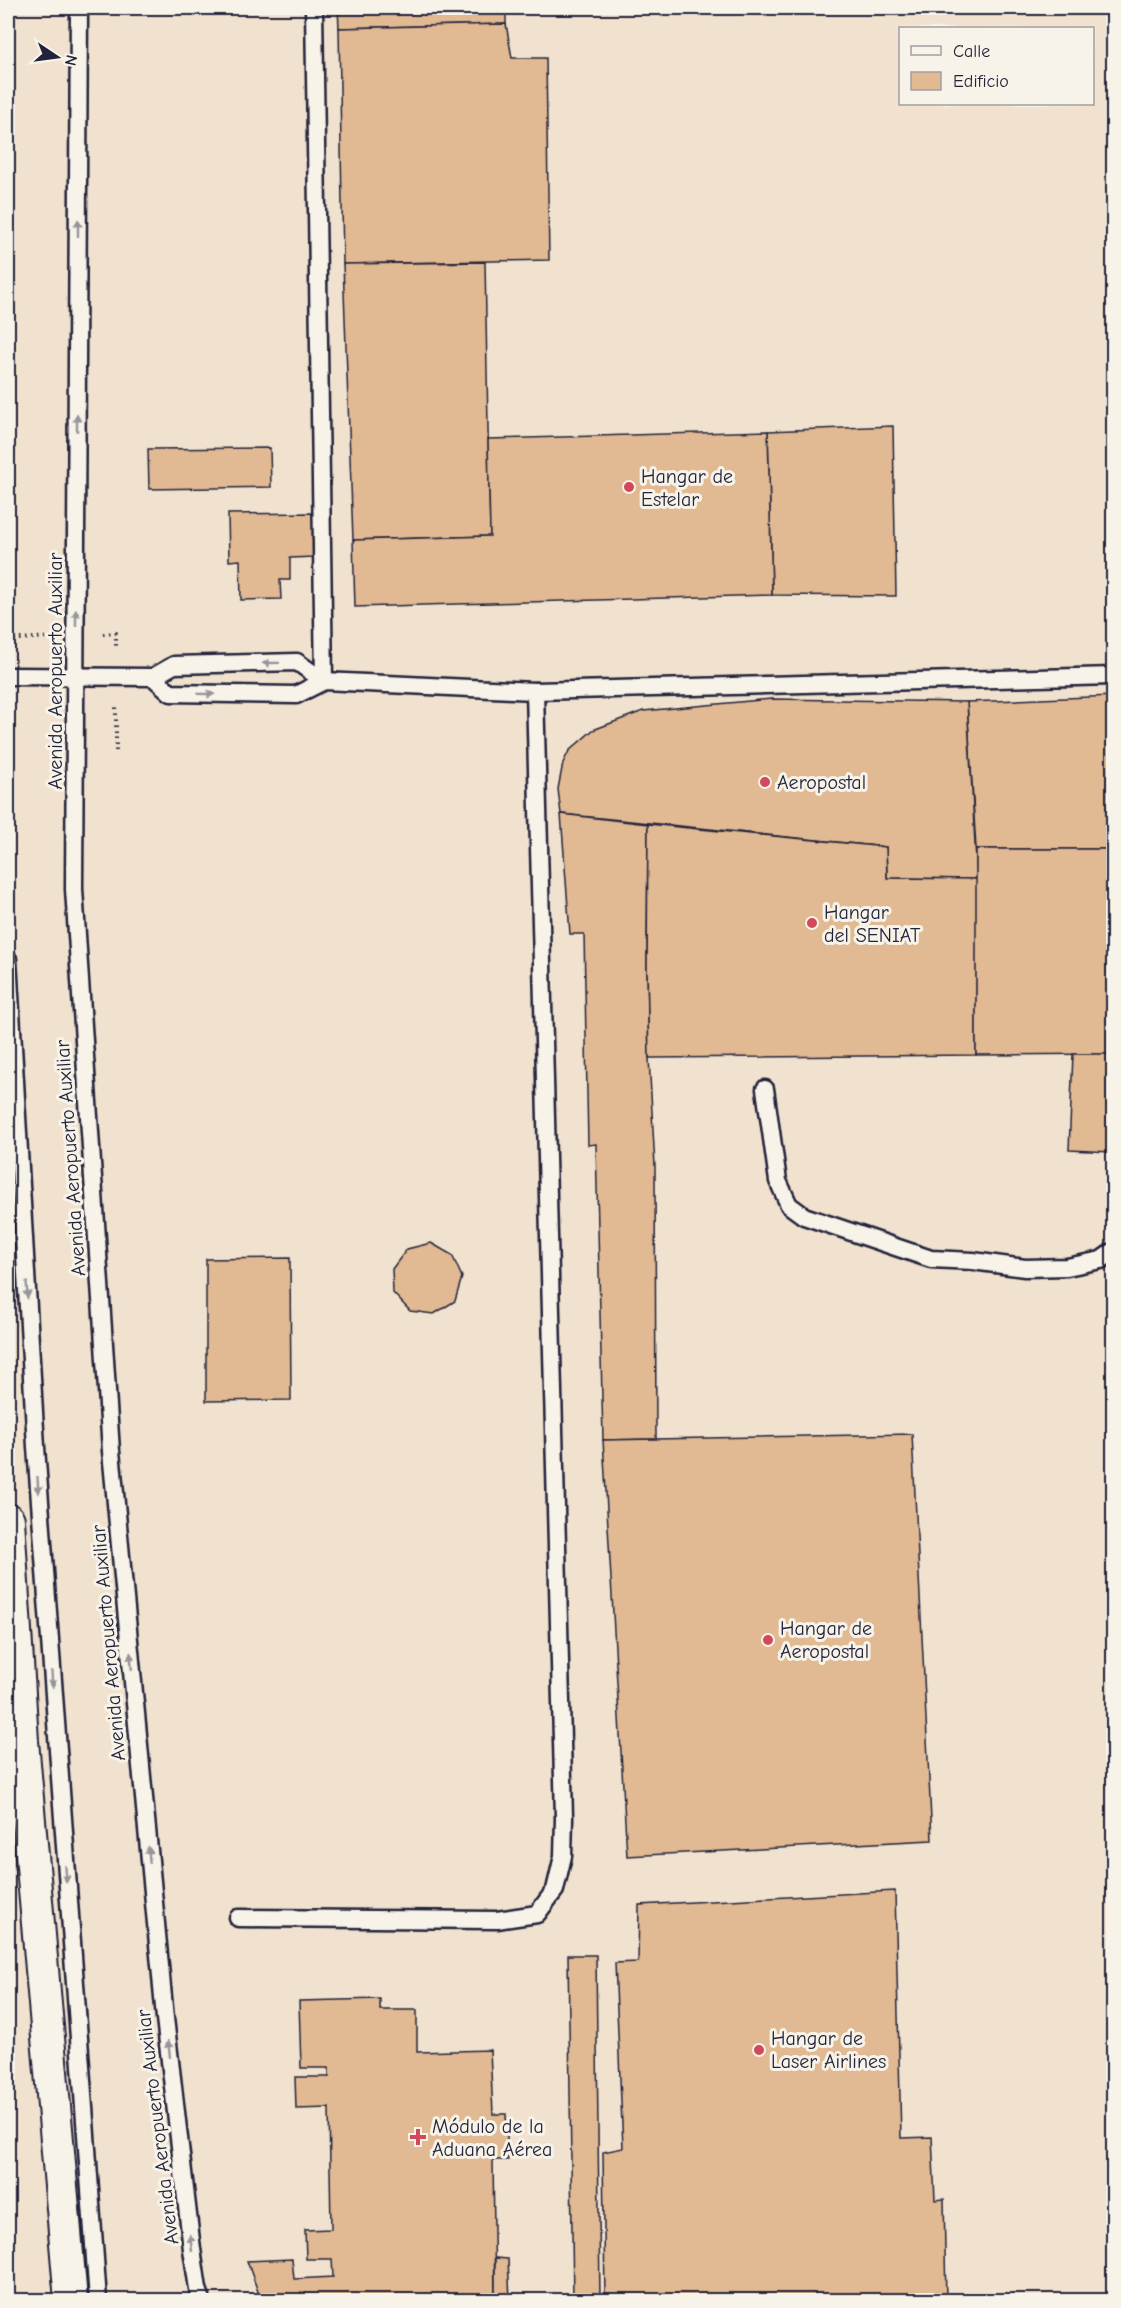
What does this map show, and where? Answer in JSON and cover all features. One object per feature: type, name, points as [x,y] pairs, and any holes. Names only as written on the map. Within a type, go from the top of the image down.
[{"type":"street","points":[[8,1520],[22,1741],[71,2301]]},
{"type":"lane","name":"Avenida Aeropuerto Auxiliar","points":[[79,8],[74,889],[111,1451],[165,2018],[192,2249],[202,2301]]},
{"type":"lane","points":[[314,8],[324,681]]},
{"type":"lane","points":[[8,676],[153,677],[174,665],[297,662],[324,681]]},
{"type":"lane","points":[[153,677],[171,693],[296,695],[324,681],[535,691],[1113,676]]},
{"type":"lane","points":[[238,1918],[497,1920],[537,1914],[555,1890],[563,1856],[564,1818],[535,691]]},
{"type":"lane","points":[[8,959],[36,1447],[78,2053],[98,2301]]},
{"type":"lane","points":[[765,1089],[778,1181],[789,1205],[804,1216],[931,1259],[973,1261],[1025,1268],[1067,1267],[1101,1260],[1113,1251]]},
{"type":"shaded area","points":[[8,8],[1113,8],[1113,2300],[8,2300]]},
{"type":"building","points":[[338,8],[506,8],[506,24],[339,28]]},
{"type":"building","points":[[506,24],[512,58],[546,58],[549,260],[343,264],[339,28]]},
{"type":"building","points":[[485,262],[490,536],[353,540],[343,264]]},
{"type":"building","name":"Hangar de Estelar","points":[[893,426],[896,596],[772,595],[768,431]]},
{"type":"building","name":"Hangar de Estelar","points":[[768,431],[772,595],[355,607],[353,540],[490,536],[488,439]]},
{"type":"building","points":[[270,448],[271,487],[149,489],[148,449]]},
{"type":"building","points":[[314,513],[314,557],[290,558],[290,580],[280,580],[281,599],[241,600],[240,560],[229,561],[228,514]]},
{"type":"building","points":[[1114,696],[1114,849],[976,849],[967,702]]},
{"type":"building","name":"Aeropostal","points":[[772,699],[967,702],[977,879],[887,878],[886,847],[561,814],[558,789],[563,763],[569,751],[593,730],[643,711]]},
{"type":"building","points":[[561,814],[648,824],[647,967],[655,1166],[656,1439],[603,1440],[596,1144],[588,1145],[584,934],[570,934]]},
{"type":"building","name":"Hangar del SENIAT","points":[[648,824],[886,847],[887,878],[977,879],[976,1055],[649,1058]]},
{"type":"building","name":"Hangar del SENIAT","points":[[976,849],[1114,849],[1114,1054],[976,1055]]},
{"type":"building","points":[[1073,1054],[1114,1054],[1112,1152],[1069,1150]]},
{"type":"building","points":[[431,1243],[452,1255],[462,1277],[455,1301],[434,1314],[410,1311],[393,1293],[392,1269],[407,1249]]},
{"type":"building","points":[[290,1258],[291,1400],[206,1401],[206,1259]]},
{"type":"building","name":"Hangar de Aeropostal","points":[[912,1434],[932,1840],[627,1856],[603,1440]]},
{"type":"building","name":"Hangar de Laser Airlines","points":[[895,1891],[901,2138],[932,2137],[935,2200],[944,2199],[946,2300],[605,2300],[603,2152],[623,2148],[615,1963],[638,1962],[639,1905]]},
{"type":"building","points":[[568,1955],[596,1955],[600,2300],[573,2300]]},
{"type":"building","name":"Módulo de la Aduana Aérea","points":[[380,1999],[380,2010],[417,2010],[417,2052],[490,2050],[493,2114],[506,2114],[508,2160],[493,2160],[495,2300],[261,2300],[247,2261],[292,2259],[294,2279],[333,2277],[332,2259],[306,2259],[305,2230],[331,2229],[329,2108],[296,2109],[295,2077],[329,2077],[329,2068],[301,2068],[299,2001]]},
{"type":"building","points":[[495,2258],[508,2259],[510,2300],[495,2300]]},
{"type":"place","name":"Hangar de Estelar","points":[[629,487]]},
{"type":"place","name":"Aeropostal","points":[[765,782]]},
{"type":"place","name":"Hangar del SENIAT","points":[[812,923]]},
{"type":"place","name":"Hangar de Aeropostal","points":[[768,1640]]},
{"type":"place","name":"Hangar de Laser Airlines","points":[[759,2050]]},
{"type":"place","name":"Módulo de la Aduana Aérea","points":[[418,2137]]}]
